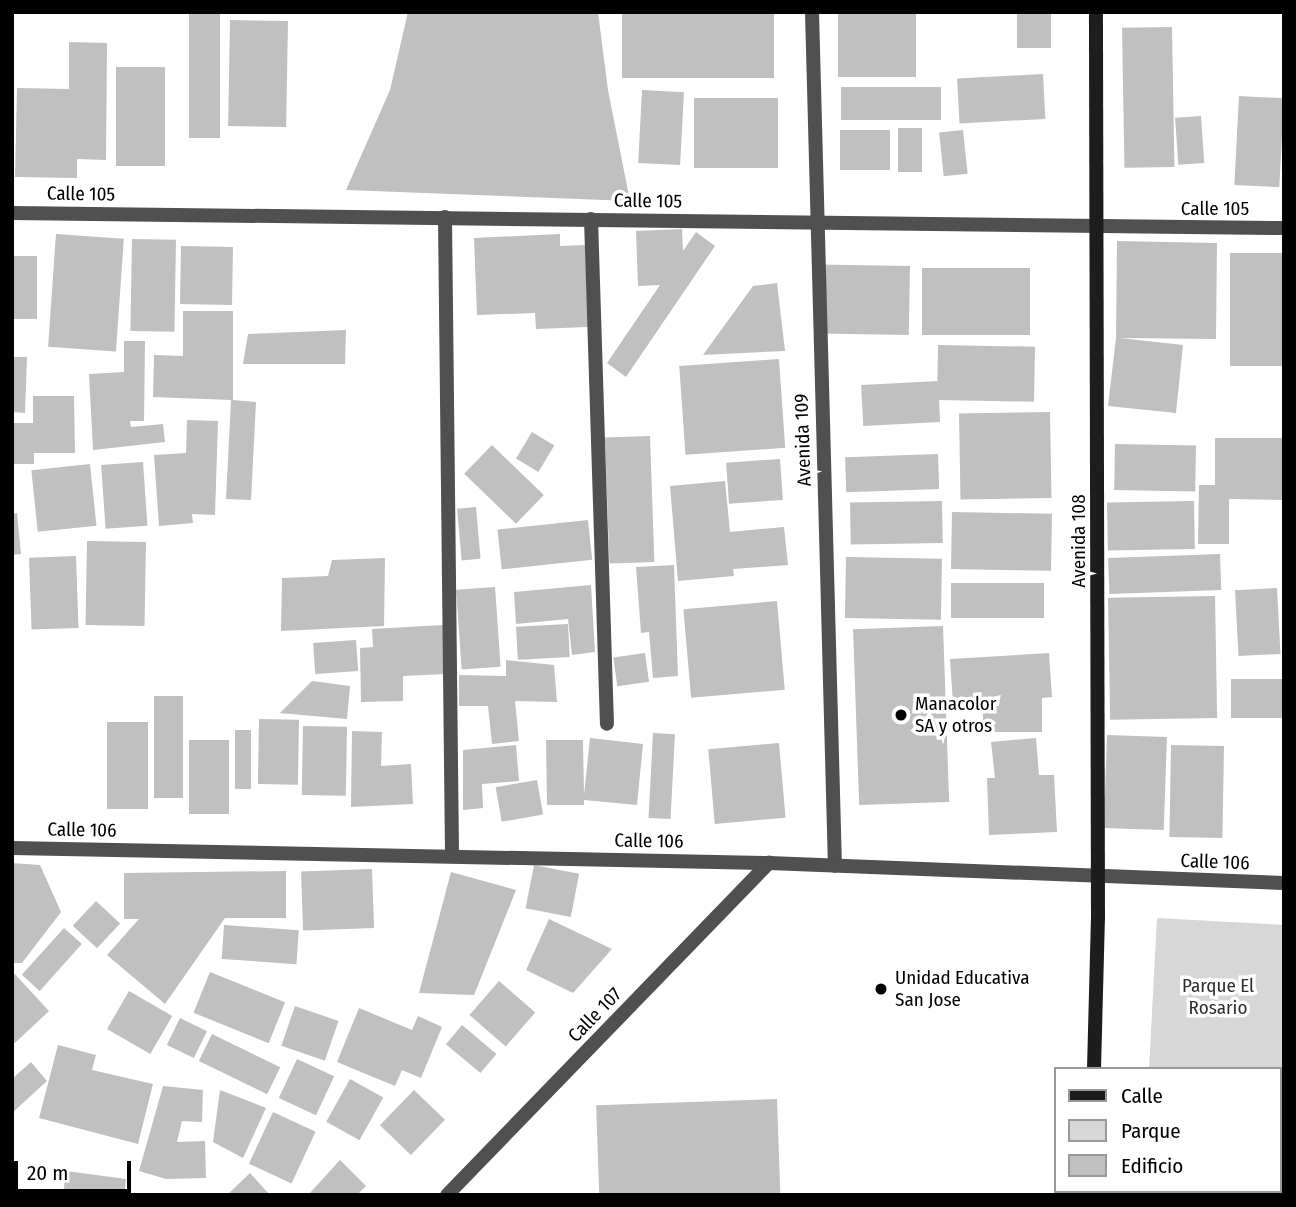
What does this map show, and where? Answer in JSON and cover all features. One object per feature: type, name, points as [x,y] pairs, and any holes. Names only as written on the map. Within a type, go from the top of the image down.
[{"type":"street","name":"Avenida 109","points":[[812,12],[835,866]]},
{"type":"street","name":"Avenida 108","points":[[1094,1067],[1097,877],[1096,12]]},
{"type":"street","name":"Calle 105","points":[[12,212],[1098,228],[1284,228]]},
{"type":"street","points":[[445,217],[452,856]]},
{"type":"street","points":[[591,219],[607,724]]},
{"type":"street","name":"Calle 106","points":[[12,848],[769,863],[1284,883]]},
{"type":"street","name":"Calle 107","points":[[447,1195],[769,863]]},
{"type":"green space","name":"Parque El Rosario","points":[[1157,918],[1284,925],[1284,1195],[1143,1195],[1282,1193],[1282,1067],[1149,1067]]},
{"type":"building","points":[[189,12],[220,12],[220,138],[189,138]]},
{"type":"building","points":[[408,12],[598,12],[608,90],[630,201],[346,190],[390,90]]},
{"type":"building","points":[[622,12],[774,12],[774,78],[622,78]]},
{"type":"building","points":[[838,12],[916,12],[916,77],[838,77]]},
{"type":"building","points":[[1017,12],[1051,12],[1051,48],[1017,48]]},
{"type":"building","points":[[230,20],[288,21],[286,127],[228,126]]},
{"type":"building","points":[[1172,27],[1174,167],[1124,168],[1122,28]]},
{"type":"building","points":[[69,42],[107,43],[106,160],[77,159],[77,178],[15,177],[17,88],[69,89]]},
{"type":"building","points":[[116,67],[165,67],[165,166],[116,166]]},
{"type":"building","points":[[1043,74],[1045,119],[959,123],[957,79]]},
{"type":"building","points":[[841,87],[941,87],[941,120],[841,120]]},
{"type":"building","points":[[642,90],[684,92],[680,165],[638,163]]},
{"type":"building","points":[[1239,96],[1284,98],[1279,187],[1234,185]]},
{"type":"building","points":[[694,98],[778,98],[778,168],[694,168]]},
{"type":"building","points":[[1201,116],[1204,163],[1178,165],[1175,118]]},
{"type":"building","points":[[898,128],[922,128],[922,172],[898,172]]},
{"type":"building","points":[[840,130],[890,130],[890,170],[840,170]]},
{"type":"building","points":[[963,130],[968,174],[944,176],[939,133]]},
{"type":"building","points":[[682,229],[683,251],[696,232],[715,246],[626,377],[607,363],[660,285],[638,286],[636,231]]},
{"type":"building","points":[[56,234],[124,239],[116,351],[48,347]]},
{"type":"building","points":[[560,234],[560,246],[585,245],[588,327],[536,329],[535,313],[477,315],[474,238]]},
{"type":"building","points":[[132,239],[176,240],[174,332],[130,331]]},
{"type":"building","points":[[1117,241],[1217,243],[1216,339],[1120,338],[1183,345],[1176,413],[1108,406],[1116,338]]},
{"type":"building","points":[[181,246],[233,247],[232,305],[180,304]]},
{"type":"building","points":[[1230,253],[1284,253],[1284,366],[1230,366]]},
{"type":"building","points":[[12,256],[37,256],[37,319],[12,319]]},
{"type":"building","points":[[819,264],[910,266],[909,335],[818,333]]},
{"type":"building","points":[[922,268],[1030,268],[1030,335],[922,335]]},
{"type":"building","points":[[777,283],[785,351],[703,355],[753,286]]},
{"type":"building","points":[[183,311],[233,311],[233,400],[256,402],[251,500],[226,499],[231,400],[153,397],[154,355],[183,356]]},
{"type":"building","points":[[346,330],[345,364],[243,364],[248,334]]},
{"type":"building","points":[[124,341],[145,341],[144,421],[130,421],[131,427],[163,424],[165,442],[93,450],[89,374],[124,372]]},
{"type":"building","points":[[938,345],[1035,347],[1034,402],[937,400]]},
{"type":"building","points":[[12,357],[27,357],[25,413],[12,412]]},
{"type":"building","points":[[779,359],[785,448],[685,455],[679,366]]},
{"type":"building","points":[[938,381],[940,422],[863,426],[861,385]]},
{"type":"building","points":[[33,396],[74,396],[75,453],[34,453],[34,464],[12,464],[12,423],[33,423]]},
{"type":"building","points":[[1050,412],[1052,498],[961,500],[959,414]]},
{"type":"building","points":[[187,420],[218,421],[215,515],[192,514],[193,523],[159,526],[154,455],[186,453]]},
{"type":"building","points":[[532,432],[554,445],[538,472],[516,459]]},
{"type":"building","points":[[650,436],[654,562],[609,563],[605,438]]},
{"type":"building","points":[[1215,438],[1284,438],[1284,500],[1229,499],[1229,544],[1198,544],[1199,485],[1215,485]]},
{"type":"building","points":[[1115,444],[1196,445],[1195,491],[1114,490]]},
{"type":"building","points":[[492,445],[544,495],[516,524],[464,474]]},
{"type":"building","points":[[938,454],[939,489],[846,492],[845,457]]},
{"type":"building","points":[[780,459],[783,500],[729,504],[726,463]]},
{"type":"building","points":[[143,462],[147,526],[106,529],[101,465]]},
{"type":"building","points":[[90,464],[96,526],[38,532],[31,470]]},
{"type":"building","points":[[725,481],[730,532],[784,527],[788,565],[733,569],[734,576],[678,581],[670,486]]},
{"type":"building","points":[[942,501],[943,543],[851,545],[850,503]]},
{"type":"building","points":[[1194,501],[1195,549],[1108,551],[1107,503]]},
{"type":"building","points":[[476,507],[481,559],[462,560],[457,509]]},
{"type":"building","points":[[952,512],[1052,514],[1051,571],[951,569]]},
{"type":"building","points":[[17,513],[21,554],[12,555],[12,514]]},
{"type":"building","points":[[588,520],[592,560],[502,569],[497,530]]},
{"type":"building","points":[[87,541],[146,542],[145,626],[86,625]]},
{"type":"building","points":[[1220,554],[1221,590],[1109,594],[1108,558]]},
{"type":"building","points":[[76,556],[79,628],[32,630],[29,558]]},
{"type":"building","points":[[846,557],[942,559],[941,620],[845,618]]},
{"type":"building","points":[[385,558],[384,626],[281,631],[282,578],[328,576],[332,560]]},
{"type":"building","points":[[674,565],[678,676],[653,678],[649,632],[641,633],[636,567]]},
{"type":"building","points":[[951,583],[1044,583],[1044,618],[951,618]]},
{"type":"building","points":[[591,585],[595,652],[572,655],[568,619],[516,624],[514,592]]},
{"type":"building","points":[[495,587],[501,667],[462,670],[456,590]]},
{"type":"building","points":[[1277,588],[1280,654],[1239,656],[1235,590]]},
{"type":"building","points":[[1215,596],[1217,718],[1110,720],[1108,598]]},
{"type":"building","points":[[777,601],[785,690],[691,698],[683,609]]},
{"type":"building","points":[[568,624],[570,657],[518,660],[516,627]]},
{"type":"building","points":[[443,625],[446,674],[403,676],[403,701],[361,702],[360,648],[373,647],[372,629]]},
{"type":"building","name":"Manacolor SA y otros","points":[[943,626],[949,802],[859,805],[853,629]]},
{"type":"building","points":[[356,640],[358,671],[315,674],[313,643]]},
{"type":"building","points":[[645,653],[649,682],[617,686],[613,657]]},
{"type":"building","points":[[1049,653],[1052,697],[1042,698],[1042,732],[983,732],[983,701],[953,703],[950,659]]},
{"type":"building","points":[[506,660],[554,665],[557,702],[515,701],[519,741],[492,744],[488,706],[459,706],[459,675],[506,676]]},
{"type":"building","points":[[1231,679],[1284,679],[1284,718],[1231,718]]},
{"type":"building","points":[[312,681],[350,686],[347,719],[280,713]]},
{"type":"building","points":[[154,696],[183,696],[183,798],[154,798]]},
{"type":"building","points":[[259,719],[299,720],[298,785],[258,784]]},
{"type":"building","points":[[107,722],[148,722],[148,809],[107,809]]},
{"type":"building","points":[[303,726],[347,727],[346,796],[302,795]]},
{"type":"building","points":[[235,730],[251,730],[251,789],[235,789]]},
{"type":"building","points":[[352,731],[382,732],[381,766],[411,764],[413,804],[351,807]]},
{"type":"building","points":[[653,733],[675,734],[671,819],[649,818]]},
{"type":"building","points":[[1107,735],[1167,737],[1164,830],[1104,828]]},
{"type":"building","points":[[590,738],[643,744],[637,805],[584,800],[584,805],[547,805],[546,740],[583,740],[584,795]]},
{"type":"building","points":[[1036,738],[1039,775],[1054,775],[1057,832],[989,835],[987,778],[995,778],[991,742]]},
{"type":"building","points":[[189,740],[229,740],[229,814],[189,814]]},
{"type":"building","points":[[779,743],[786,818],[715,824],[708,749]]},
{"type":"building","points":[[516,745],[519,781],[482,784],[483,808],[463,810],[463,750]]},
{"type":"building","points":[[1171,745],[1224,746],[1222,838],[1169,837]]},
{"type":"building","points":[[537,780],[543,814],[502,822],[496,787]]},
{"type":"building","points":[[12,863],[40,865],[61,912],[22,963],[12,963]]},
{"type":"building","points":[[534,865],[579,874],[571,917],[526,908]]},
{"type":"building","points":[[372,869],[374,928],[303,930],[301,871]]},
{"type":"building","points":[[286,871],[286,918],[225,918],[165,1004],[107,955],[139,919],[124,919],[124,873]]},
{"type":"building","points":[[451,872],[516,890],[474,995],[419,993]]},
{"type":"building","points":[[96,901],[120,924],[97,948],[73,926]]},
{"type":"building","points":[[549,919],[612,949],[573,993],[526,970]]},
{"type":"building","points":[[224,925],[299,930],[296,964],[222,959]]},
{"type":"building","points":[[64,928],[82,944],[40,991],[22,975]]},
{"type":"building","points":[[12,971],[49,1011],[15,1043],[12,1040]]},
{"type":"building","points":[[210,972],[285,1002],[269,1043],[194,1013]]},
{"type":"building","points":[[499,981],[535,1012],[506,1046],[469,1015]]},
{"type":"building","points":[[129,991],[172,1016],[150,1054],[107,1029]]},
{"type":"building","points":[[295,1006],[338,1021],[325,1061],[281,1046]]},
{"type":"building","points":[[359,1008],[412,1030],[418,1016],[442,1027],[421,1078],[402,1070],[395,1086],[337,1062]]},
{"type":"building","points":[[180,1018],[207,1031],[194,1058],[167,1045]]},
{"type":"building","points":[[462,1025],[496,1054],[480,1073],[446,1044]]},
{"type":"building","points":[[212,1034],[280,1067],[267,1094],[199,1061]]},
{"type":"building","points":[[58,1045],[96,1055],[92,1070],[153,1084],[138,1144],[39,1118]]},
{"type":"building","points":[[297,1059],[334,1076],[316,1115],[279,1098]]},
{"type":"building","points":[[31,1062],[47,1081],[12,1113],[12,1079]]},
{"type":"building","points":[[350,1079],[383,1097],[359,1140],[326,1122]]},
{"type":"building","points":[[163,1086],[203,1090],[202,1122],[182,1121],[177,1142],[205,1141],[206,1178],[166,1179],[139,1171]]},
{"type":"building","points":[[220,1090],[266,1108],[243,1158],[213,1142]]},
{"type":"building","points":[[414,1090],[445,1120],[411,1155],[380,1125]]},
{"type":"building","points":[[777,1099],[780,1195],[599,1195],[596,1105]]},
{"type":"building","points":[[273,1112],[316,1132],[292,1184],[249,1164]]},
{"type":"building","points":[[340,1160],[366,1186],[357,1195],[308,1195]]},
{"type":"building","points":[[66,1171],[126,1179],[124,1195],[63,1195]]},
{"type":"building","points":[[250,1173],[270,1195],[227,1195]]},
{"type":"place","name":"Manacolor SA y otros","points":[[901,715]]},
{"type":"place","name":"Unidad Educativa San Jose","points":[[881,989]]}]
